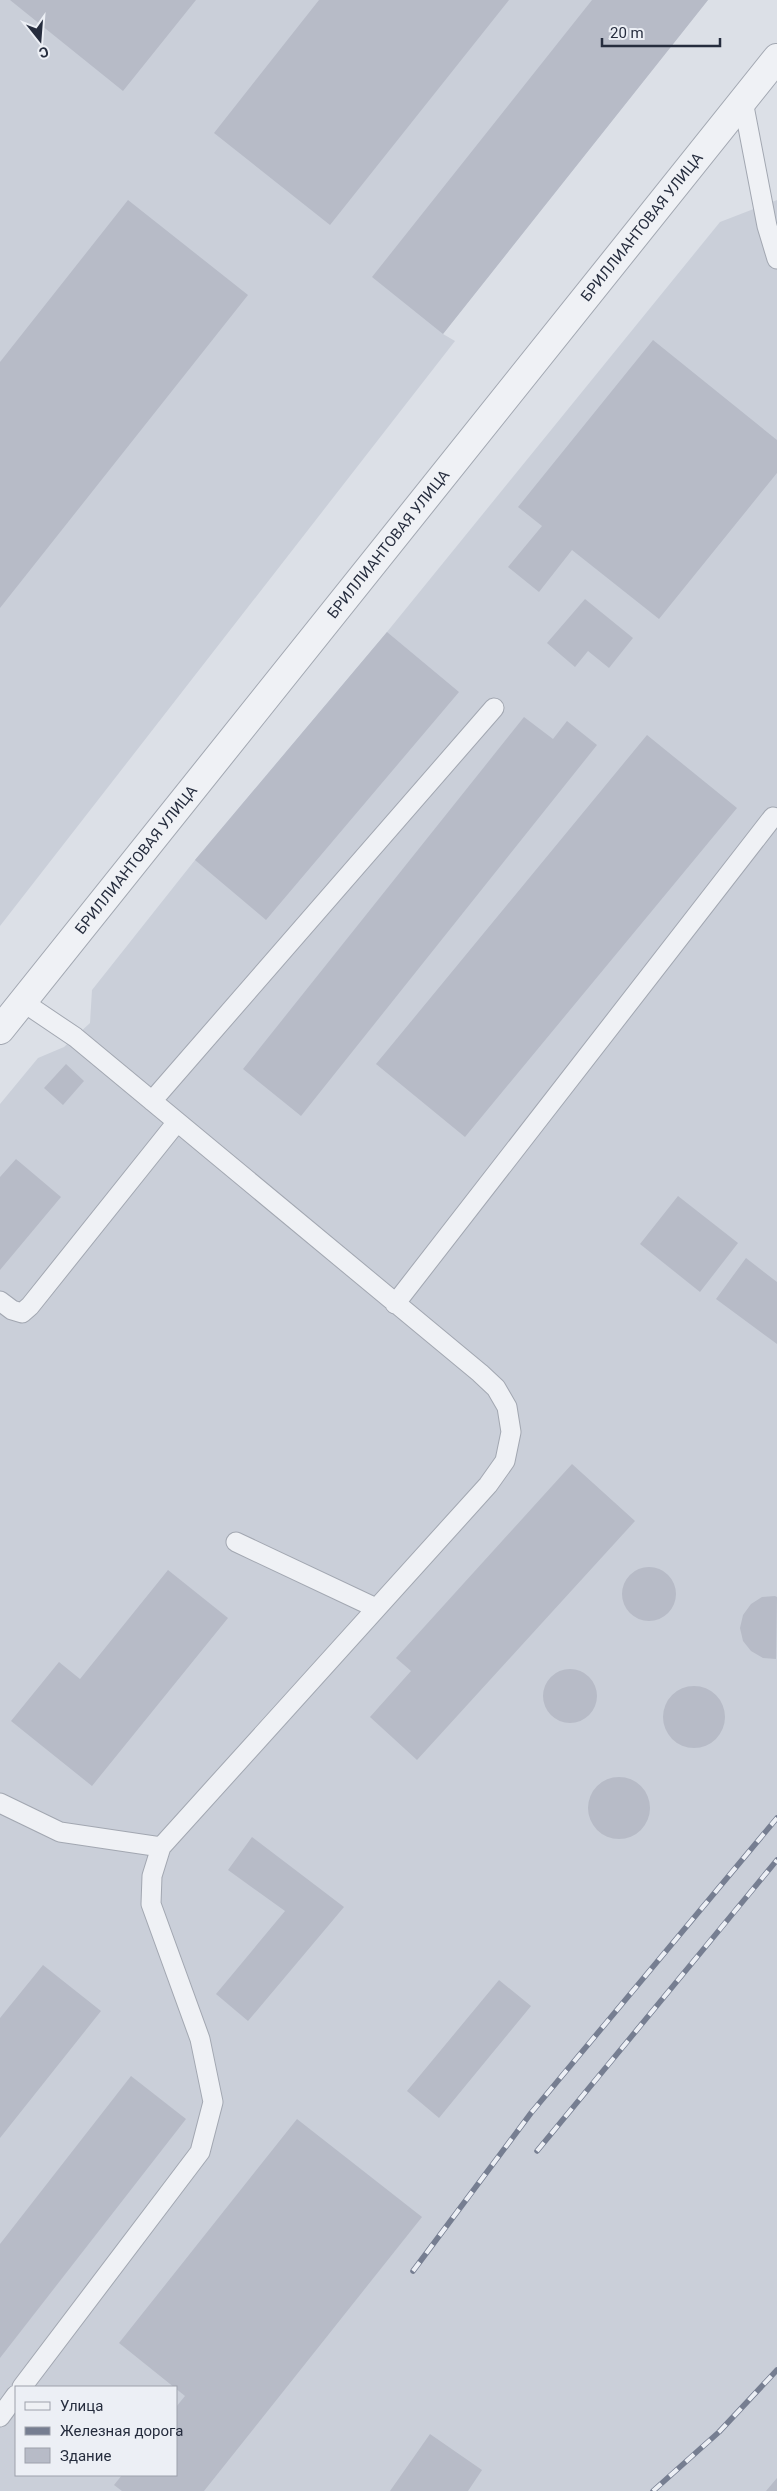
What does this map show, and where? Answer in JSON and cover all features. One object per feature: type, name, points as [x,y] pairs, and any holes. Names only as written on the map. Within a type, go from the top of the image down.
[{"type":"street","name":"БРИЛЛИАНТОВАЯ УЛИЦА","points":[[0,1030],[777,58]]},
{"type":"lane","points":[[743,101],[768,226],[777,259]]},
{"type":"lane","points":[[152,1101],[494,708]]},
{"type":"lane","points":[[395,1304],[773,817]]},
{"type":"lane","points":[[23,1002],[75,1037],[496,1388],[507,1407],[511,1432],[505,1461],[488,1485],[161,1847],[152,1876],[151,1904],[200,2039],[213,2102],[200,2152],[23,2386]]},
{"type":"lane","points":[[0,1300],[12,1310],[22,1313],[30,1306],[177,1122]]},
{"type":"lane","points":[[236,1542],[376,1608]]},
{"type":"lane","points":[[0,1804],[60,1832],[161,1847]]},
{"type":"lane","points":[[0,2416],[15,2396]]},
{"type":"shaded area","points":[[0,0],[708,0],[443,334],[455,341],[0,926]]},
{"type":"shaded area","points":[[777,200],[777,2491],[0,2491],[0,1104],[38,1058],[64,1047],[90,1023],[92,990],[195,860],[387,632],[720,222]]},
{"type":"building","points":[[10,0],[196,0],[123,91]]},
{"type":"building","points":[[319,0],[509,0],[330,225],[214,133]]},
{"type":"building","points":[[592,0],[708,0],[443,334],[372,277]]},
{"type":"building","points":[[128,200],[248,295],[0,608],[0,362]]},
{"type":"building","points":[[653,340],[777,440],[777,473],[659,619],[572,550],[539,592],[508,567],[542,526],[518,507]]},
{"type":"building","points":[[585,599],[633,638],[609,668],[588,651],[575,667],[547,643]]},
{"type":"building","points":[[387,632],[459,692],[266,920],[195,860]]},
{"type":"building","points":[[524,717],[553,739],[567,721],[597,745],[301,1116],[243,1069]]},
{"type":"building","points":[[647,735],[737,808],[465,1137],[376,1064]]},
{"type":"building","points":[[66,1064],[84,1081],[63,1105],[44,1088]]},
{"type":"building","points":[[16,1159],[61,1197],[0,1270],[0,1177]]},
{"type":"building","points":[[678,1196],[738,1243],[700,1292],[640,1244]]},
{"type":"building","points":[[746,1258],[777,1282],[777,1344],[716,1299]]},
{"type":"building","points":[[572,1464],[635,1521],[417,1760],[370,1717],[411,1671],[396,1658]]},
{"type":"building","points":[[649,1567],[659,1569],[668,1575],[674,1584],[676,1594],[674,1604],[668,1613],[659,1619],[649,1621],[639,1619],[630,1613],[624,1604],[622,1594],[624,1584],[630,1575],[639,1569]]},
{"type":"building","points":[[168,1570],[228,1618],[92,1786],[11,1721],[59,1662],[80,1679]]},
{"type":"building","points":[[762,1597],[777,1597],[776,1659],[763,1658],[751,1651],[743,1641],[740,1628],[743,1615],[751,1604]]},
{"type":"building","points":[[570,1669],[580,1671],[589,1677],[595,1686],[597,1696],[595,1706],[589,1715],[580,1721],[570,1723],[560,1721],[551,1715],[545,1706],[543,1696],[545,1686],[551,1677],[560,1671]]},
{"type":"building","points":[[688,1686],[700,1686],[716,1695],[723,1705],[725,1717],[723,1729],[716,1739],[700,1748],[688,1748],[677,1743],[668,1734],[663,1723],[663,1711],[668,1700],[677,1691]]},
{"type":"building","points":[[613,1777],[625,1777],[641,1786],[648,1796],[650,1808],[648,1820],[641,1830],[625,1839],[613,1839],[602,1834],[593,1825],[588,1814],[588,1802],[593,1791],[602,1782]]},
{"type":"building","points":[[252,1837],[344,1907],[248,2021],[216,1994],[285,1911],[228,1870]]},
{"type":"building","points":[[43,1965],[101,2011],[0,2138],[0,2018]]},
{"type":"building","points":[[499,1980],[531,2006],[439,2118],[407,2091]]},
{"type":"building","points":[[131,2076],[186,2119],[0,2358],[0,2244]]},
{"type":"building","points":[[297,2119],[422,2217],[204,2491],[122,2491],[114,2485],[121,2476],[178,2476],[178,2405],[185,2396],[178,2390],[178,2386],[173,2386],[119,2343]]},
{"type":"building","points":[[430,2434],[482,2470],[468,2491],[390,2491]]},
{"type":"building","points":[[777,2478],[777,2491],[766,2491]]},
{"type":"railway","points":[[413,2271],[531,2113],[777,1818]]},
{"type":"railway","points":[[537,2151],[777,1860]]},
{"type":"railway","points":[[653,2491],[719,2432],[777,2370]]}]
